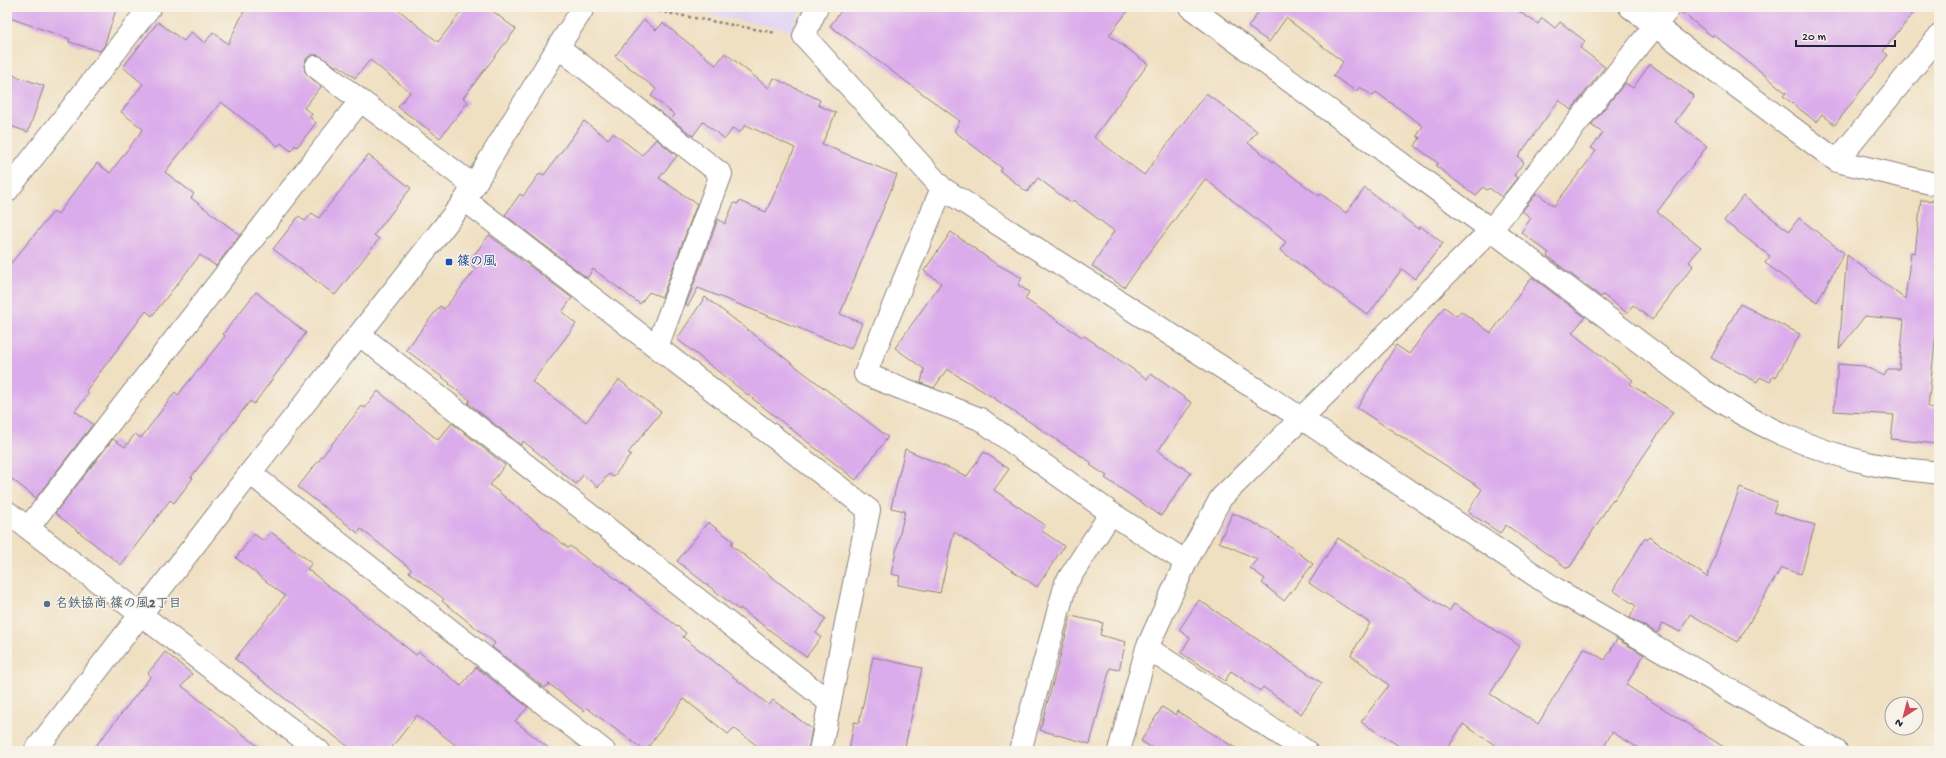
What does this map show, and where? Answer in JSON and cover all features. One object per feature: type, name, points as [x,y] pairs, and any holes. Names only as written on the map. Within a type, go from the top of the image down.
[{"type":"street","points":[[7,190],[150,7]]},
{"type":"street","points":[[36,751],[250,473],[360,335],[470,193],[558,47],[584,7]]},
{"type":"street","points":[[817,7],[804,36],[942,188],[1301,418],[1557,590],[1836,751]]},
{"type":"street","points":[[1190,7],[1491,230],[1703,390],[1724,404],[1775,430],[1828,451],[1873,464],[1939,473]]},
{"type":"street","points":[[1630,7],[1837,161],[1939,185]]},
{"type":"street","points":[[1119,751],[1147,648],[1186,562],[1221,498],[1491,230],[1670,7]]},
{"type":"street","points":[[1837,161],[1939,36]]},
{"type":"street","points":[[558,47],[721,174],[657,347]]},
{"type":"street","points":[[316,67],[360,101],[657,347],[869,510],[820,751]]},
{"type":"street","points":[[28,528],[360,101]]},
{"type":"street","points":[[942,188],[865,374],[980,420],[1111,513],[1186,562]]},
{"type":"street","points":[[360,335],[829,702]]},
{"type":"street","points":[[250,473],[604,751]]},
{"type":"street","points":[[7,512],[319,751]]},
{"type":"street","points":[[1020,751],[1066,583],[1111,513]]},
{"type":"street","points":[[1147,648],[1306,751]]},
{"type":"path","points":[[635,7],[788,36],[804,36]]},
{"type":"shaded area","points":[[667,7],[801,7],[791,30]]},
{"type":"building","points":[[7,7],[117,7],[104,46],[100,51],[69,42],[70,39],[7,17]]},
{"type":"building","points":[[246,7],[395,7],[438,42],[465,7],[487,7],[516,29],[463,98],[468,102],[440,138],[398,107],[410,92],[370,60],[355,78],[338,65],[337,67],[318,55],[311,55],[306,59],[304,65],[305,72],[321,87],[304,108],[312,114],[310,117],[316,123],[297,147],[295,145],[291,151],[281,143],[278,146],[221,102],[165,172],[194,194],[191,198],[240,235],[216,266],[200,255],[152,316],[146,311],[86,391],[89,393],[75,411],[93,424],[36,498],[7,475],[7,268],[54,211],[58,214],[97,163],[110,173],[143,129],[121,112],[143,84],[123,67],[158,22],[184,41],[191,32],[205,43],[213,32],[228,44]]},
{"type":"building","points":[[844,7],[1131,7],[1109,35],[1148,64],[1094,137],[1144,175],[1206,93],[1257,131],[1248,143],[1319,196],[1321,194],[1346,213],[1365,188],[1418,229],[1420,226],[1443,243],[1415,279],[1402,269],[1368,315],[1280,250],[1286,242],[1205,179],[1124,287],[1092,266],[1114,231],[1073,200],[1071,203],[1038,178],[1027,192],[1000,171],[1002,168],[954,131],[960,121],[830,26]]},
{"type":"building","points":[[1262,7],[1512,7],[1538,24],[1542,18],[1555,28],[1560,22],[1585,41],[1580,48],[1605,67],[1571,110],[1559,100],[1518,157],[1524,162],[1514,175],[1517,178],[1502,197],[1489,188],[1487,190],[1483,187],[1476,196],[1436,166],[1438,163],[1415,146],[1420,138],[1417,136],[1423,126],[1376,92],[1373,96],[1360,87],[1356,91],[1333,76],[1343,62],[1286,18],[1269,42],[1248,27]]},
{"type":"building","points":[[1682,7],[1918,7],[1883,51],[1888,55],[1835,125],[1822,114],[1816,122],[1783,96],[1786,93],[1760,71],[1714,35],[1712,36],[1681,12]]},
{"type":"building","points":[[644,20],[656,30],[663,23],[716,65],[725,53],[769,88],[774,78],[820,100],[818,105],[836,113],[822,144],[897,175],[840,314],[862,323],[851,349],[698,288],[688,306],[686,305],[718,219],[725,224],[734,203],[738,204],[739,201],[766,212],[795,148],[746,125],[739,133],[733,128],[725,139],[703,122],[693,136],[671,119],[675,115],[651,96],[656,89],[615,56]]},
{"type":"building","points":[[1650,64],[1694,96],[1675,122],[1707,146],[1657,212],[1701,247],[1689,262],[1693,266],[1652,320],[1633,305],[1627,313],[1603,295],[1601,297],[1547,256],[1549,253],[1521,232],[1531,218],[1522,211],[1537,193],[1554,206],[1596,151],[1591,148],[1603,133],[1591,125],[1625,83],[1633,88]]},
{"type":"building","points":[[7,73],[44,86],[28,132],[7,125]]},
{"type":"building","points":[[584,121],[608,139],[613,133],[642,155],[656,139],[677,156],[659,178],[697,204],[662,297],[649,292],[640,304],[593,269],[587,278],[505,215],[520,194],[523,196],[540,173],[544,175]]},
{"type":"building","points":[[368,155],[411,188],[374,235],[379,239],[335,295],[273,249],[299,216],[305,221],[312,213],[319,218]]},
{"type":"building","points":[[1743,196],[1789,231],[1799,218],[1844,253],[1817,302],[1765,263],[1770,256],[1724,221]]},
{"type":"building","points":[[1921,200],[1939,201],[1939,324],[1937,324],[1928,407],[1939,409],[1937,444],[1891,439],[1894,415],[1834,411],[1838,364],[1864,366],[1884,376],[1888,369],[1899,369],[1904,320],[1865,316],[1839,349],[1847,255],[1905,299],[1911,252],[1915,253]]},
{"type":"building","points":[[951,232],[995,263],[1022,278],[1018,285],[1029,292],[1025,299],[1082,337],[1083,335],[1147,379],[1151,374],[1192,403],[1158,451],[1191,473],[1161,516],[1105,478],[1107,476],[1090,465],[1092,463],[947,369],[934,388],[921,383],[924,369],[895,348],[941,283],[924,271]]},
{"type":"building","points":[[489,235],[572,298],[562,312],[576,324],[532,382],[586,422],[619,380],[661,412],[628,453],[631,455],[613,477],[609,474],[598,487],[583,475],[576,484],[523,441],[521,445],[468,403],[470,400],[449,384],[450,383],[406,350],[440,306],[444,309],[476,269],[468,263]]},
{"type":"building","points":[[1532,277],[1585,317],[1572,333],[1633,380],[1630,384],[1673,412],[1614,500],[1613,499],[1570,567],[1567,568],[1506,525],[1500,533],[1468,512],[1482,489],[1357,408],[1396,345],[1409,354],[1444,307],[1457,316],[1461,311],[1491,333]]},
{"type":"building","points":[[256,292],[306,333],[254,404],[250,401],[191,477],[193,478],[174,503],[170,500],[121,565],[55,513],[113,439],[125,447],[135,434],[141,438],[175,392],[178,395],[225,336],[223,334]]},
{"type":"building","points":[[705,297],[888,437],[856,480],[677,339]]},
{"type":"building","points":[[1740,304],[1800,334],[1776,377],[1773,376],[1770,382],[1760,377],[1757,382],[1711,358]]},
{"type":"building","points":[[378,391],[438,440],[452,423],[505,465],[490,485],[568,548],[570,546],[598,568],[599,566],[686,633],[683,637],[769,705],[773,700],[812,729],[808,751],[764,751],[734,728],[728,734],[684,699],[645,751],[587,708],[584,711],[549,684],[545,688],[492,647],[495,643],[442,601],[444,599],[409,572],[411,569],[361,529],[358,533],[298,487],[362,406],[365,408]]},
{"type":"building","points":[[905,449],[967,476],[984,452],[1009,469],[994,490],[1045,525],[1042,531],[1064,546],[1037,587],[954,532],[940,593],[898,585],[900,576],[891,574],[905,511],[891,508]]},
{"type":"building","points":[[1740,488],[1777,502],[1773,512],[1815,525],[1801,574],[1781,568],[1738,642],[1690,614],[1680,632],[1663,623],[1657,633],[1630,618],[1636,606],[1613,590],[1645,538],[1647,540],[1649,537],[1707,577]]},
{"type":"building","points":[[1233,513],[1270,531],[1313,564],[1284,601],[1262,583],[1265,579],[1250,568],[1257,559],[1219,542]]},
{"type":"building","points":[[708,522],[733,541],[731,545],[826,619],[816,633],[821,637],[806,657],[740,608],[739,610],[677,561]]},
{"type":"building","points":[[271,532],[312,563],[307,569],[416,655],[419,652],[461,686],[476,667],[528,707],[515,721],[552,751],[463,751],[417,715],[389,751],[354,751],[288,701],[235,659],[285,596],[236,558],[254,534],[264,541]]},
{"type":"building","points":[[1338,538],[1449,611],[1454,604],[1520,646],[1490,694],[1538,724],[1584,648],[1605,660],[1617,639],[1644,655],[1626,685],[1730,751],[1643,751],[1612,732],[1602,751],[1504,751],[1463,724],[1446,751],[1407,751],[1361,722],[1389,685],[1351,655],[1370,623],[1309,583]]},
{"type":"building","points":[[1199,600],[1322,683],[1301,714],[1263,687],[1260,691],[1231,671],[1225,681],[1181,653],[1190,638],[1179,630]]},
{"type":"building","points":[[1071,616],[1103,623],[1100,635],[1126,642],[1119,670],[1110,668],[1090,744],[1040,730]]},
{"type":"building","points":[[165,652],[192,674],[182,686],[264,751],[92,751],[151,676],[148,673]]},
{"type":"building","points":[[873,657],[922,668],[904,751],[849,751],[854,722],[859,723]]},
{"type":"building","points":[[1162,707],[1175,715],[1177,711],[1240,751],[1157,751],[1141,741]]},
{"type":"place","name":"篠の風","points":[[449,262]]},
{"type":"place","name":"名鉄協商 篠の風2丁目","points":[[47,604]]}]
